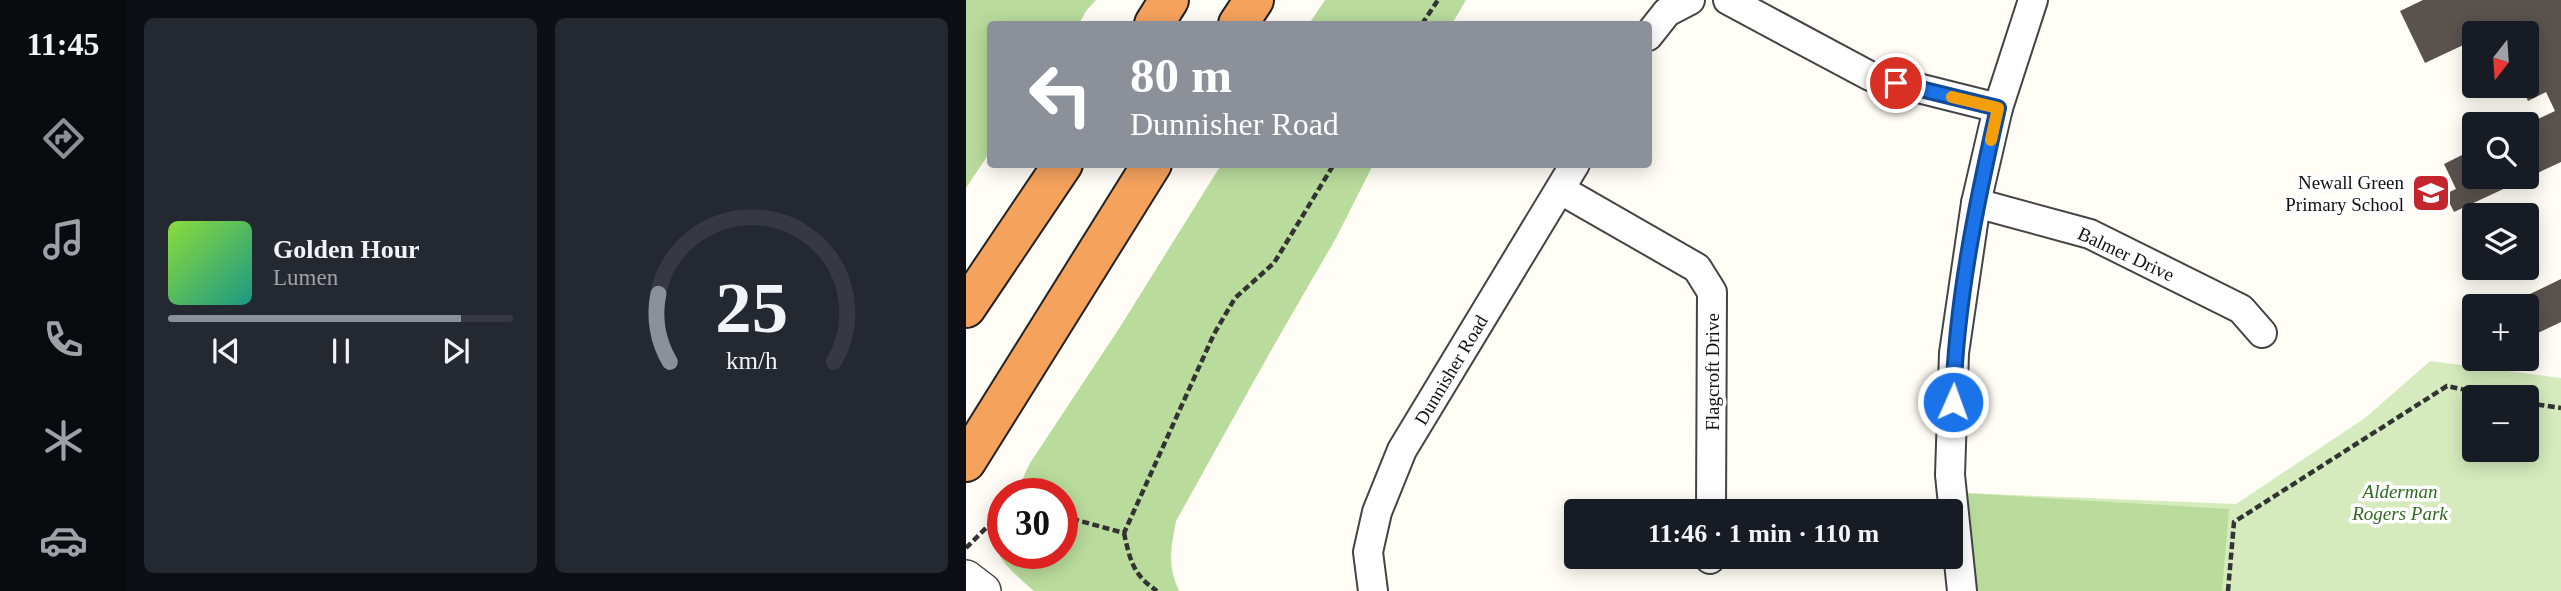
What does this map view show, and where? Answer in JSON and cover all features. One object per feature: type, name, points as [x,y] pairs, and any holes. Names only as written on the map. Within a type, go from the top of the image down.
[{"type":"highway","points":[[1156,21],[1169,0]]},
{"type":"highway","points":[[1240,21],[1254,0]]},
{"type":"highway","points":[[966,307],[1060,168]]},
{"type":"highway","points":[[966,462],[1150,168]]},
{"type":"street","points":[[1652,31],[1667,12],[1690,0]]},
{"type":"street","points":[[1728,0],[1870,76],[1998,108]]},
{"type":"street","points":[[1962,591],[1950,475],[1954,353],[1976,203],[1998,108],[2033,0]]},
{"type":"street","name":"Dunnisher Road","points":[[1373,591],[1368,552],[1377,512],[1402,450],[1573,168]]},
{"type":"street","name":"Flagcroft Drive","points":[[1561,190],[1697,268],[1712,292],[1711,499]]},
{"type":"street","name":"Balmer Drive","points":[[1976,203],[2090,234],[2241,309],[2262,334]]},
{"type":"path","points":[[1424,21],[1438,0]]},
{"type":"path","points":[[1157,591],[1143,582],[1136,572],[1124,533],[1214,334],[1236,298],[1274,263],[1332,168]]},
{"type":"path","points":[[2228,591],[2234,522],[2447,386],[2462,389]]},
{"type":"path","points":[[2539,405],[2561,408]]},
{"type":"path","points":[[1078,520],[1124,533]]},
{"type":"path","points":[[974,576],[987,547]]},
{"type":"green space","points":[[966,0],[1096,0],[1081,21],[987,21],[987,156],[966,188]]},
{"type":"green space","points":[[1325,0],[1466,0],[1454,21],[1311,21]]},
{"type":"green space","points":[[1219,168],[1371,168],[1336,238],[1176,521],[1171,565],[1179,591],[1034,591],[1010,569],[1078,569],[1078,478],[1023,478],[1030,463],[1120,327]]},
{"type":"green space","name":"Alderman Rogers Park","points":[[2430,361],[2462,365],[2462,371],[2507,371],[2561,378],[2561,591],[1972,591],[1963,493],[2236,504],[2365,418]]},
{"type":"green space","points":[[1963,493],[2229,509],[2222,591],[1972,591]]},
{"type":"building","name":"Newall Green Primary School","points":[[2423,0],[2561,0],[2561,162],[2539,172],[2539,118],[2555,111],[2546,92],[2539,96],[2539,21],[2462,21],[2462,46],[2425,63],[2400,11]]},
{"type":"building","name":"Newall Green Primary School","points":[[2462,155],[2462,189],[2503,189],[2473,203],[2462,203],[2462,208],[2454,212],[2445,194],[2456,189],[2444,164]]},
{"type":"building","points":[[2561,279],[2561,322],[2539,332],[2539,294],[2530,294]]},
{"type":"slow traffic","points":[[1952,97],[1998,108],[1991,140]]},
{"type":"place","name":"Newall Green Primary School","points":[[2431,193]]},
{"type":"route","points":[[1896,83],[1998,108],[1976,203],[1954,353],[1953,402]]}]
